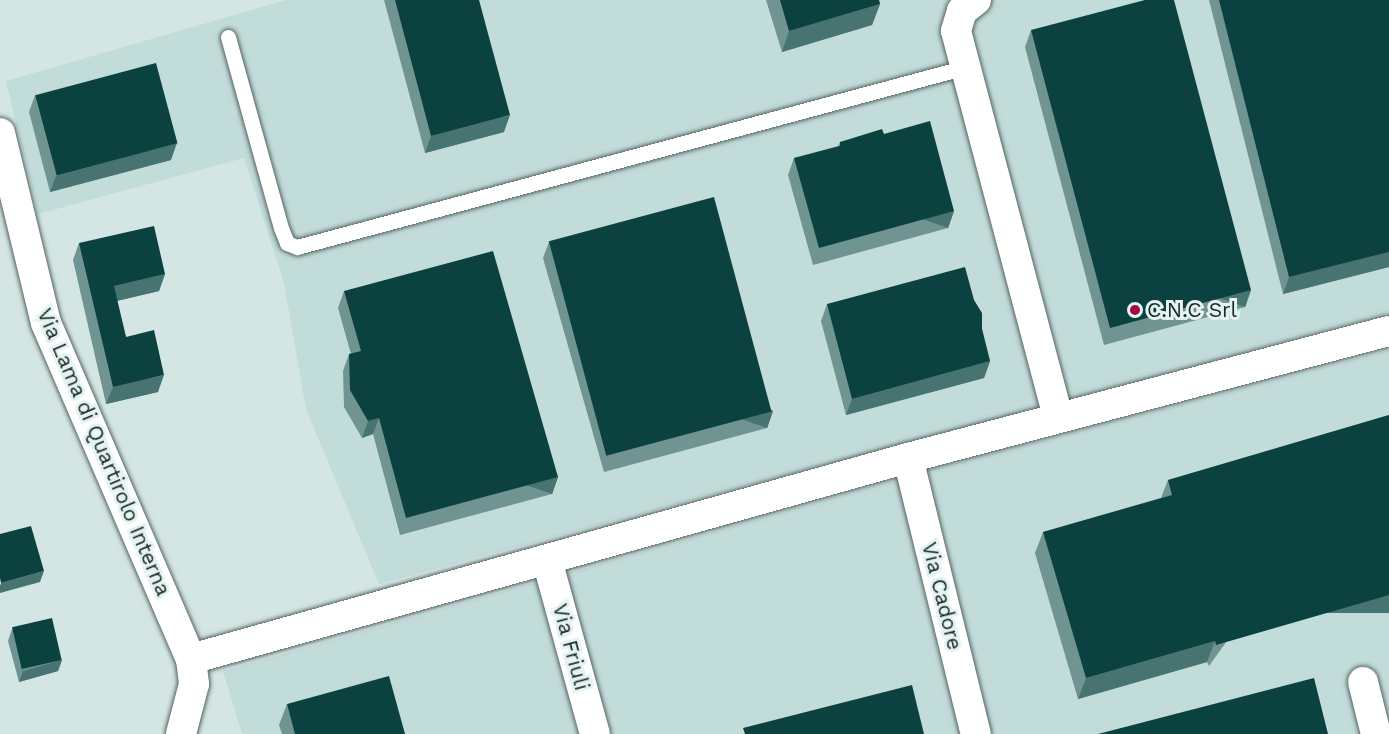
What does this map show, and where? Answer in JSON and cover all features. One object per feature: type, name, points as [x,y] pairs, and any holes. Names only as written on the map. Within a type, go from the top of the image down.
[{"type":"street","points":[[976,0],[962,11],[957,21],[956,31],[1058,418]]},
{"type":"street","name":"Via Lama di Quartirolo Interna","points":[[0,133],[46,323],[191,659],[194,684],[181,734]]},
{"type":"street","points":[[191,659],[908,458],[1389,331]]},
{"type":"street","name":"Via Cadore","points":[[908,458],[976,734]]},
{"type":"street","name":"Via Friuli","points":[[547,560],[595,734]]},
{"type":"street","points":[[1363,682],[1376,734]]},
{"type":"lane","points":[[228,37],[281,228],[287,243],[297,247],[966,67]]},
{"type":"shaded area","points":[[286,0],[1389,0],[1389,313],[379,584],[306,409],[284,283],[244,158],[38,214],[6,81]]},
{"type":"shaded area","points":[[1389,350],[1389,734],[242,734],[223,671],[938,468]]},
{"type":"building","points":[[395,0],[479,0],[510,115],[431,136]]},
{"type":"building","points":[[780,0],[879,0],[880,4],[789,31]]},
{"type":"building","points":[[1145,0],[1174,0],[1251,290],[1110,328],[1031,30]]},
{"type":"building","points":[[1219,0],[1389,0],[1389,252],[1289,277]]},
{"type":"building","points":[[156,63],[177,143],[57,176],[35,95]]},
{"type":"building","points":[[930,121],[954,211],[819,248],[794,158],[840,146],[840,142],[882,129],[884,134]]},
{"type":"building","points":[[714,197],[771,411],[606,456],[549,241]]},
{"type":"building","points":[[154,226],[165,274],[114,286],[126,337],[154,330],[164,375],[113,387],[79,243]]},
{"type":"building","points":[[493,251],[558,477],[406,518],[379,418],[368,421],[350,390],[349,354],[361,351],[344,291]]},
{"type":"building","points":[[965,267],[974,300],[982,313],[982,329],[990,361],[852,399],[827,304]]},
{"type":"building","points":[[1389,415],[1389,595],[1216,645],[1215,641],[1086,678],[1043,532],[1172,495],[1168,480]]},
{"type":"building","points":[[31,526],[44,571],[1,583],[0,534]]},
{"type":"building","points":[[52,618],[62,660],[22,669],[12,627]]},
{"type":"building","points":[[389,676],[405,734],[295,734],[287,704]]},
{"type":"building","points":[[1314,678],[1328,734],[1098,734]]},
{"type":"building","points":[[912,685],[924,734],[745,734],[743,728]]},
{"type":"place","name":"C.N.C Srl","points":[[1135,310]]}]
